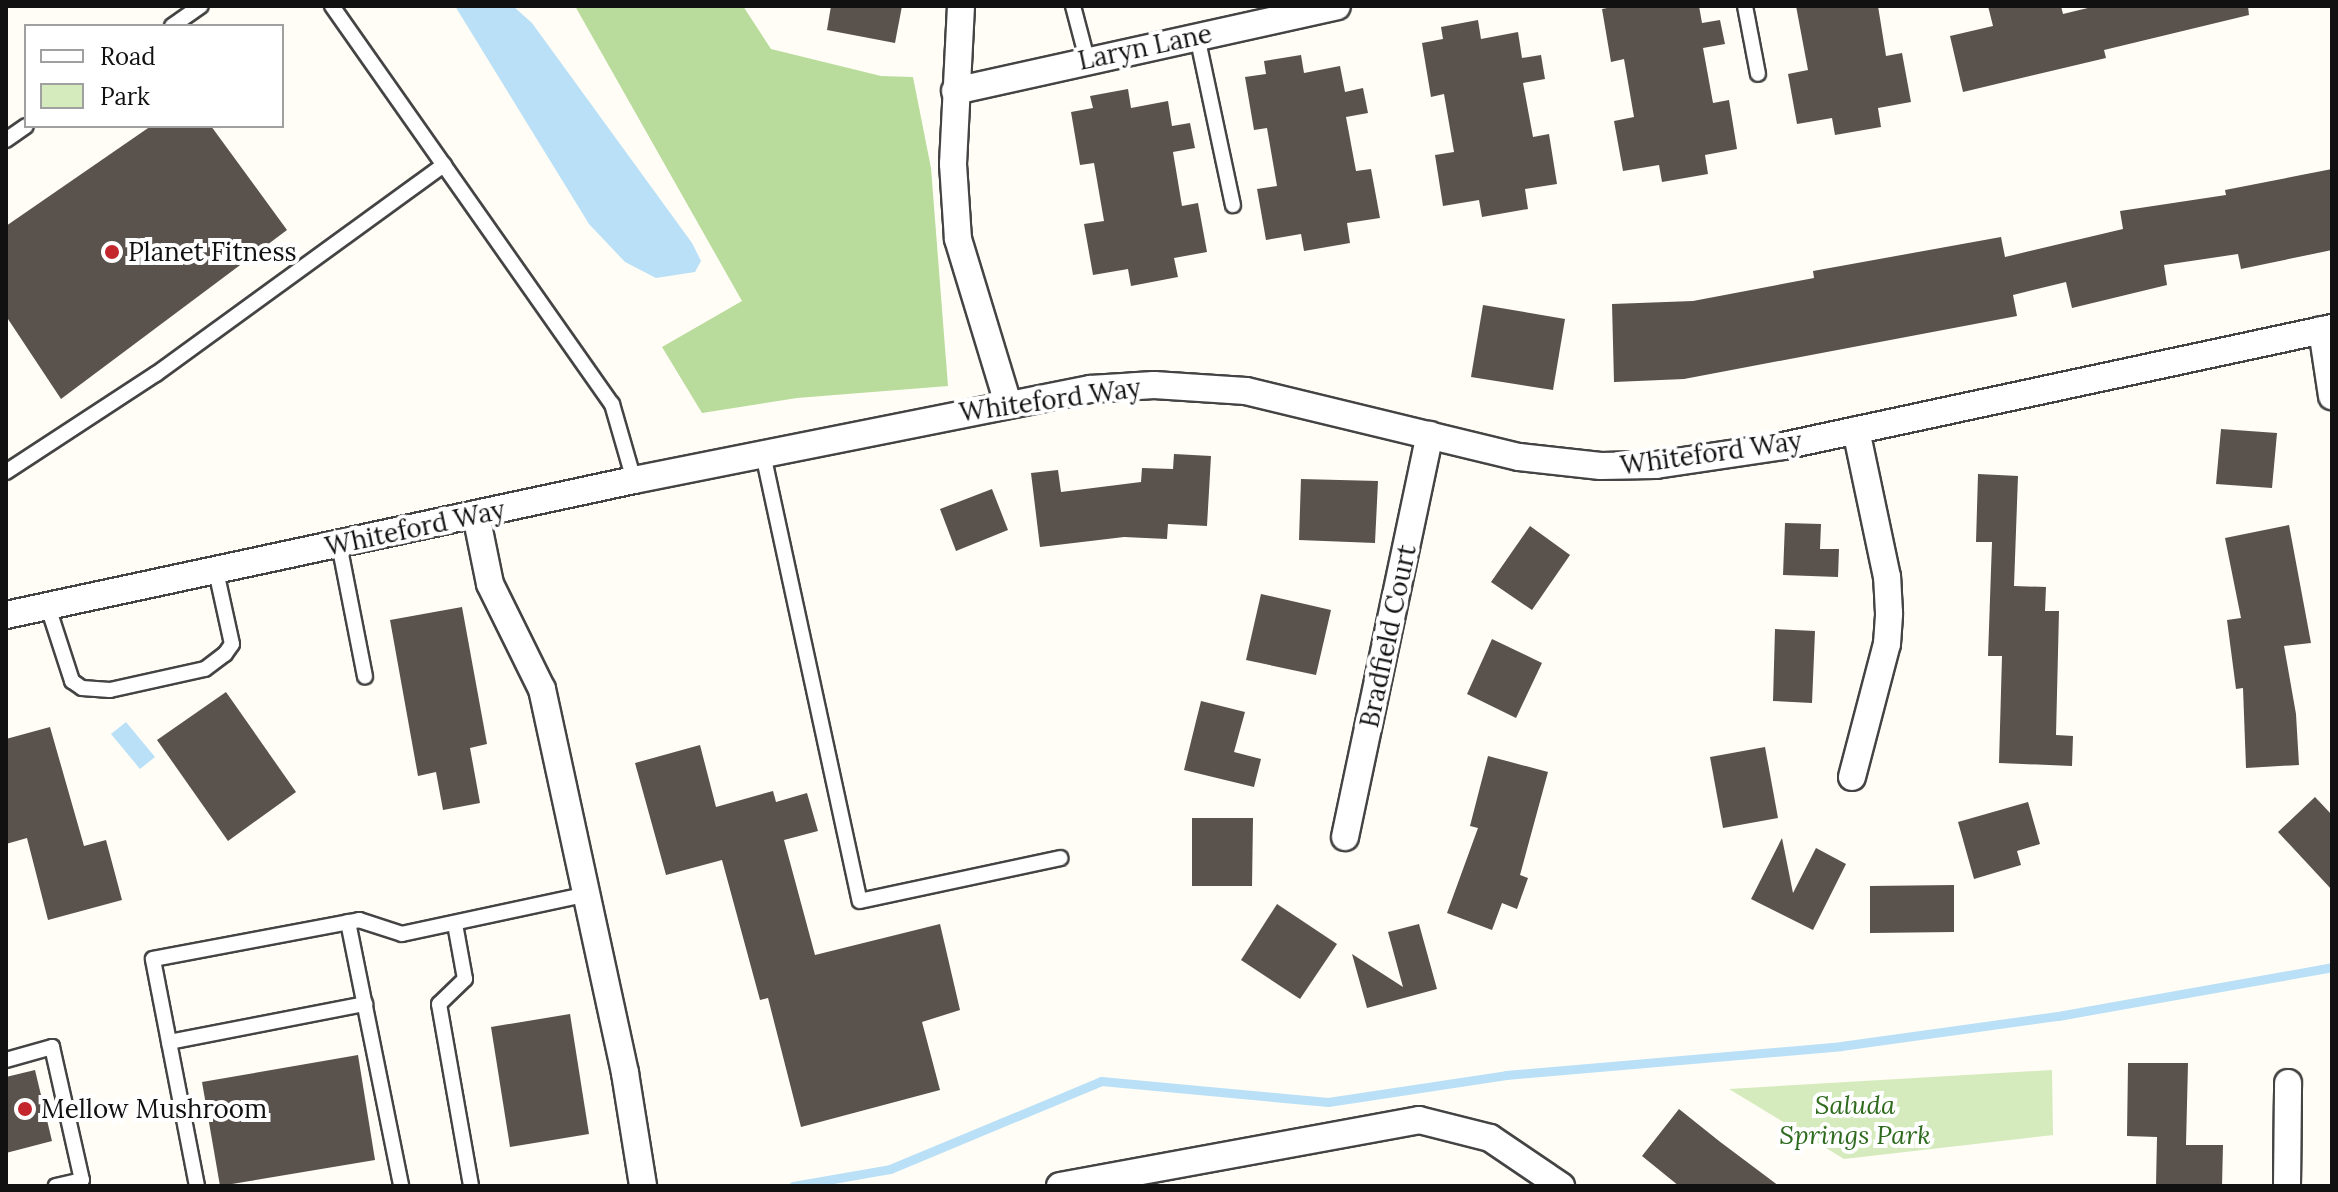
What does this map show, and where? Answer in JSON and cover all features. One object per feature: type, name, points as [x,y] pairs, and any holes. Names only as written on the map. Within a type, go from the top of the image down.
[{"type":"street","points":[[961,6],[955,91],[958,239],[1008,404]]},
{"type":"street","name":"Laryn Lane","points":[[955,91],[1087,59],[1337,6]]},
{"type":"street","points":[[2327,329],[2332,396]]},
{"type":"street","name":"Whiteford Way","points":[[6,615],[634,480],[1090,389],[1209,387],[1291,399],[1519,457],[1601,466],[1720,457],[2327,329]]},
{"type":"street","points":[[1852,777],[1887,644],[1889,613],[1887,577],[1856,430]]},
{"type":"street","name":"Bradfield Court","points":[[1345,837],[1430,435]]},
{"type":"street","points":[[476,515],[490,584],[542,689],[588,894],[643,1186]]},
{"type":"street","points":[[2287,1186],[2288,1083]]},
{"type":"street","points":[[1060,1186],[1419,1120],[1490,1138],[1561,1186]]},
{"type":"lane","points":[[175,24],[201,6]]},
{"type":"lane","points":[[332,6],[612,404],[634,480]]},
{"type":"lane","points":[[1073,6],[1087,59]]},
{"type":"lane","points":[[1745,6],[1758,74]]},
{"type":"lane","points":[[1197,36],[1233,205]]},
{"type":"lane","points":[[6,140],[24,127]]},
{"type":"lane","points":[[6,472],[156,374],[444,165]]},
{"type":"lane","points":[[763,454],[781,554],[860,901],[1060,858]]},
{"type":"lane","points":[[339,544],[365,676]]},
{"type":"lane","points":[[48,607],[72,681],[82,688],[110,690],[205,669],[219,661],[232,644],[216,571]]},
{"type":"lane","points":[[197,1186],[153,959],[348,922],[374,921],[402,934],[588,894]]},
{"type":"lane","points":[[348,922],[401,1186]]},
{"type":"lane","points":[[455,924],[465,979],[439,1004],[471,1186]]},
{"type":"lane","points":[[169,1042],[365,1004]]},
{"type":"lane","points":[[6,1060],[52,1047],[82,1180],[56,1186]]},
{"type":"green space","points":[[575,6],[743,6],[771,49],[881,76],[913,77],[931,168],[948,386],[797,398],[702,413],[662,347],[742,301]]},
{"type":"green space","name":"Saluda Springs Park","points":[[2052,1070],[2053,1135],[1844,1159],[1729,1089]]},
{"type":"water","points":[[455,6],[513,6],[532,23],[692,243],[701,261],[695,272],[656,278],[625,262],[589,224]]},
{"type":"water","points":[[126,722],[155,757],[140,769],[111,734]]},
{"type":"building","points":[[831,6],[902,6],[895,43],[827,30]]},
{"type":"building","points":[[1617,6],[1699,6],[1702,23],[1720,20],[1725,44],[1703,48],[1713,103],[1729,100],[1737,149],[1705,155],[1708,174],[1662,182],[1659,165],[1623,171],[1614,121],[1634,117],[1624,59],[1611,62],[1602,9]]},
{"type":"building","points":[[1796,6],[1878,6],[1886,56],[1902,53],[1911,102],[1878,108],[1881,127],[1835,135],[1832,118],[1797,124],[1788,74],[1808,70]]},
{"type":"building","points":[[1988,6],[2061,6],[2063,14],[2096,6],[2248,6],[2249,15],[2104,50],[2106,58],[1963,92],[1950,36],[1993,26]]},
{"type":"building","points":[[1478,20],[1481,39],[1518,32],[1522,58],[1541,55],[1545,79],[1523,83],[1533,137],[1549,134],[1557,184],[1525,189],[1528,209],[1482,217],[1479,200],[1443,206],[1435,155],[1454,152],[1444,94],[1431,97],[1422,43],[1443,39],[1441,27]]},
{"type":"building","points":[[1301,55],[1304,73],[1340,66],[1345,92],[1363,88],[1368,113],[1346,117],[1356,171],[1371,169],[1380,218],[1347,223],[1350,243],[1304,251],[1301,234],[1266,240],[1257,189],[1277,186],[1267,128],[1254,130],[1245,77],[1266,74],[1264,61]]},
{"type":"building","points":[[1128,89],[1131,108],[1168,101],[1172,126],[1190,123],[1195,148],[1173,152],[1182,206],[1198,203],[1207,252],[1174,258],[1178,277],[1131,286],[1128,269],[1093,275],[1084,224],[1104,221],[1094,163],[1080,165],[1071,112],[1093,108],[1090,96]]},
{"type":"building","points":[[148,128],[212,128],[287,230],[61,399],[6,316],[6,226]]},
{"type":"building","points":[[2332,169],[2332,250],[2241,269],[2238,254],[2164,265],[2167,285],[2072,308],[2066,282],[2013,295],[2017,316],[1684,379],[1614,382],[1612,304],[1693,301],[1814,278],[1813,271],[2001,237],[2005,257],[2123,229],[2120,211],[2226,195],[2225,190]]},
{"type":"building","points":[[1483,305],[1565,319],[1553,390],[1471,377]]},
{"type":"building","points":[[2221,429],[2277,433],[2272,488],[2216,484]]},
{"type":"building","points":[[1174,454],[1211,456],[1207,526],[1168,524],[1167,539],[1124,537],[1040,547],[1031,473],[1058,470],[1061,492],[1141,482],[1142,468],[1173,469]]},
{"type":"building","points":[[1978,474],[2018,476],[2014,586],[2046,587],[2045,611],[2059,611],[2056,735],[2073,736],[2072,766],[1999,763],[2002,656],[1988,656],[1992,542],[1976,542]]},
{"type":"building","points":[[1301,479],[1378,481],[1375,543],[1299,540]]},
{"type":"building","points":[[992,489],[1008,530],[956,551],[940,509]]},
{"type":"building","points":[[1785,523],[1821,524],[1820,549],[1839,549],[1838,577],[1783,575]]},
{"type":"building","points":[[2289,525],[2311,643],[2284,646],[2296,714],[2299,765],[2246,768],[2243,688],[2236,689],[2227,620],[2241,618],[2225,538]]},
{"type":"building","points":[[1530,526],[1570,555],[1532,610],[1491,582]]},
{"type":"building","points":[[1261,594],[1331,610],[1316,675],[1246,660]]},
{"type":"building","points":[[462,607],[487,744],[470,748],[480,803],[443,810],[436,772],[418,776],[390,620]]},
{"type":"building","points":[[1775,629],[1815,631],[1812,703],[1773,701]]},
{"type":"building","points":[[1492,639],[1542,663],[1516,718],[1467,694]]},
{"type":"building","points":[[226,692],[296,792],[228,841],[157,740]]},
{"type":"building","points":[[1201,701],[1245,712],[1234,752],[1261,759],[1254,787],[1184,770]]},
{"type":"building","points":[[50,727],[84,846],[106,840],[122,900],[48,920],[27,838],[6,844],[6,739]]},
{"type":"building","points":[[700,745],[716,807],[773,791],[776,802],[807,793],[818,831],[784,840],[815,955],[940,924],[960,1010],[922,1022],[940,1090],[801,1127],[768,998],[760,1000],[722,860],[666,875],[635,763]]},
{"type":"building","points":[[1765,747],[1778,818],[1723,828],[1710,757]]},
{"type":"building","points":[[1488,756],[1548,772],[1520,875],[1528,878],[1517,909],[1502,903],[1492,930],[1447,913],[1478,828],[1470,826]]},
{"type":"building","points":[[2315,797],[2332,815],[2332,890],[2278,832]]},
{"type":"building","points":[[2028,802],[2040,844],[2017,851],[2021,865],[1974,879],[1958,822]]},
{"type":"building","points":[[1192,818],[1253,818],[1252,886],[1192,886]]},
{"type":"building","points":[[1782,838],[1793,893],[1816,848],[1846,864],[1813,930],[1751,899]]},
{"type":"building","points":[[1954,885],[1954,932],[1870,933],[1870,886]]},
{"type":"building","points":[[1277,904],[1337,944],[1300,999],[1241,960]]},
{"type":"building","points":[[1419,924],[1437,989],[1367,1008],[1352,954],[1403,987],[1388,932]]},
{"type":"building","points":[[570,1014],[589,1134],[510,1147],[491,1027]]},
{"type":"building","points":[[358,1055],[375,1160],[220,1186],[202,1082]]},
{"type":"building","points":[[2128,1063],[2188,1063],[2186,1145],[2223,1145],[2222,1186],[2156,1185],[2157,1137],[2127,1136]]},
{"type":"building","name":"Mellow Mushroom","points":[[35,1070],[52,1141],[6,1153],[6,1077]]},
{"type":"building","points":[[1679,1109],[1779,1186],[1679,1186],[1642,1156]]},
{"type":"waterway","points":[[793,1186],[890,1169],[1101,1081],[1328,1102],[1506,1075],[1841,1046],[2058,1016],[2332,967]]},
{"type":"place","name":"Planet Fitness","points":[[112,252]]},
{"type":"place","name":"Mellow Mushroom","points":[[25,1109]]}]
